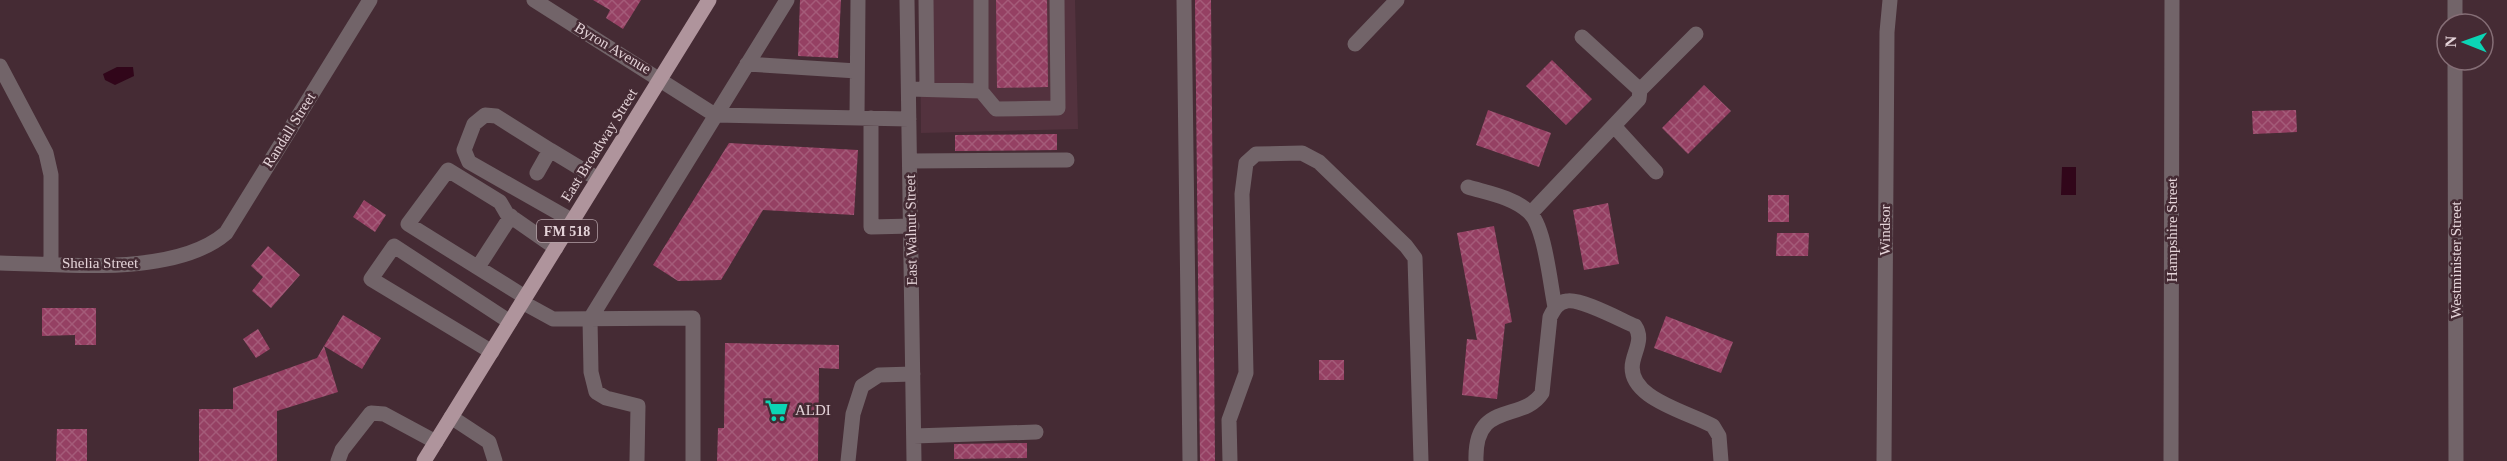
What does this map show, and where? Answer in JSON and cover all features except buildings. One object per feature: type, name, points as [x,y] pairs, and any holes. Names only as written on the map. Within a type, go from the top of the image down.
[{"type":"main road","name":"East Broadway Street","points":[[424,461],[709,0]]},
{"type":"street","name":"Randall Street","points":[[199,251],[214,244],[226,233],[370,0]]},
{"type":"street","name":"Byron Avenue","points":[[534,0],[661,78],[716,115]]},
{"type":"street","points":[[637,461],[638,406],[606,398],[596,392],[591,372],[590,319],[787,0]]},
{"type":"street","points":[[858,0],[857,71],[864,118],[871,226],[912,226]]},
{"type":"street","name":"East Walnut Street","points":[[907,0],[914,461]]},
{"type":"street","points":[[926,0],[927,89]]},
{"type":"street","points":[[981,0],[981,91],[996,109],[1058,108],[1057,0]]},
{"type":"street","points":[[1184,0],[1190,461]]},
{"type":"street","points":[[1354,44],[1397,0]]},
{"type":"street","name":"Windsor","points":[[1884,461],[1887,32],[1890,0]]},
{"type":"street","name":"Hampshire Street","points":[[2171,461],[2172,0]]},
{"type":"street","points":[[1531,213],[1638,99],[1640,90],[1696,34]]},
{"type":"street","points":[[1582,37],[1640,90]]},
{"type":"street","points":[[747,64],[857,71]]},
{"type":"street","points":[[0,66],[46,153],[51,175],[51,263]]},
{"type":"street","name":"Westminister Street","points":[[2455,72],[2456,461]]},
{"type":"street","points":[[909,89],[981,91]]},
{"type":"street","points":[[573,221],[469,162],[464,150],[474,124],[485,115],[496,116],[598,179]]},
{"type":"street","points":[[716,115],[909,119]]},
{"type":"street","points":[[1614,126],[1656,172]]},
{"type":"street","points":[[537,172],[550,150]]},
{"type":"street","points":[[1230,461],[1229,420],[1246,374],[1242,194],[1246,163],[1256,154],[1302,153],[1319,162],[1406,246],[1414,258],[1421,461]]},
{"type":"street","points":[[910,161],[1067,160]]},
{"type":"street","points":[[492,352],[371,279],[448,170],[500,202],[511,216],[556,248]]},
{"type":"street","points":[[1468,187],[1514,201],[1531,213],[1539,228],[1555,307]]},
{"type":"street","points":[[478,267],[511,216]]},
{"type":"street","points":[[408,224],[478,267],[553,319],[693,318],[693,461]]},
{"type":"street","points":[[394,246],[510,322]]},
{"type":"street","name":"Shelia Street","points":[[0,263],[147,263],[199,251]]},
{"type":"street","points":[[1476,461],[1479,437],[1488,422],[1497,415],[1531,403],[1542,393],[1550,316],[1555,307],[1567,300],[1635,326],[1640,340],[1632,363],[1635,380],[1648,395],[1713,426],[1719,436],[1721,461]]},
{"type":"street","points":[[848,461],[853,414],[862,386],[879,375],[913,374]]},
{"type":"street","points":[[338,461],[342,450],[371,413],[384,414],[436,442]]},
{"type":"street","points":[[451,417],[489,442],[495,461]]},
{"type":"street","points":[[914,436],[1036,432]]},
{"type":"shaded area","points":[[920,0],[1075,0],[1078,129],[921,133]]},
{"type":"shaded area","points":[[117,67],[133,67],[134,76],[115,85],[105,80],[103,74]]},
{"type":"shaded area","points":[[2062,167],[2076,167],[2076,195],[2061,195]]},
{"type":"place","name":"ALDI","points":[[777,410]]}]
